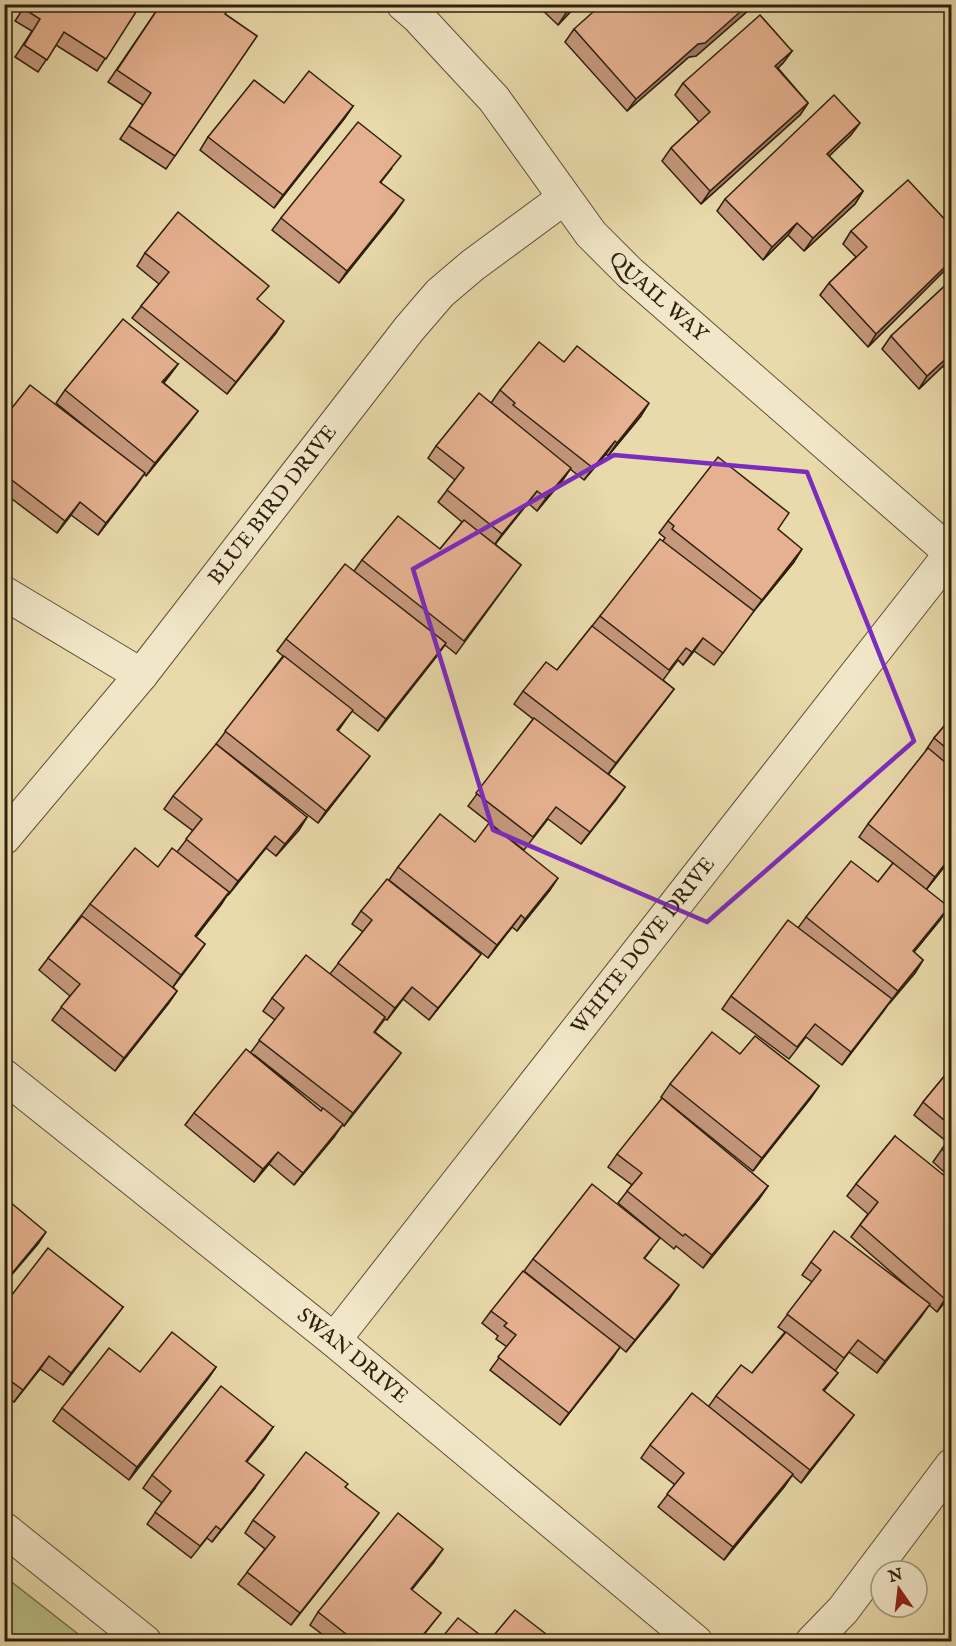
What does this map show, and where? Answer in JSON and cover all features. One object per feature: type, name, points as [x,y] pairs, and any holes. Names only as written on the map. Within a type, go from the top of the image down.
[{"type":"street","name":"QUAIL WAY","points":[[403,4],[418,17],[494,99],[591,234],[630,273],[951,553]]},
{"type":"street","name":"BLUE BIRD DRIVE","points":[[4,838],[141,675],[409,329],[440,293],[473,265],[564,198]]},
{"type":"street","name":"WHITE DOVE DRIVE","points":[[334,1340],[951,553]]},
{"type":"street","points":[[4,593],[141,675]]},
{"type":"street","name":"SWAN DRIVE","points":[[4,1076],[334,1340],[696,1641]]},
{"type":"street","points":[[812,1641],[843,1610],[951,1465]]},
{"type":"street","points":[[4,1529],[145,1641]]},
{"type":"highlighted area","points":[[614,455],[807,472],[914,741],[707,922],[493,830],[413,569]]},
{"type":"green space","points":[[4,1576],[87,1641],[5,1641]]},
{"type":"building","points":[[27,4],[141,4],[106,59],[64,32],[47,60],[24,45],[40,19],[24,9]]},
{"type":"building","points":[[161,4],[232,4],[225,14],[257,36],[175,156],[129,126],[151,93],[117,70]]},
{"type":"building","points":[[558,4],[574,4],[566,13]]},
{"type":"building","points":[[602,4],[749,4],[705,43],[698,44],[636,99],[574,29]]},
{"type":"building","points":[[760,15],[792,51],[775,66],[808,103],[710,191],[671,148],[710,112],[683,83]]},
{"type":"building","points":[[309,71],[353,106],[283,195],[208,137],[254,80],[284,103]]},
{"type":"building","points":[[834,95],[860,123],[827,154],[863,191],[813,238],[797,223],[772,247],[725,199]]},
{"type":"building","points":[[358,122],[401,156],[380,182],[404,200],[347,271],[281,218]]},
{"type":"building","points":[[908,180],[951,226],[951,261],[876,334],[829,283],[867,247],[851,231]]},
{"type":"building","points":[[178,212],[269,286],[257,299],[284,321],[236,382],[141,306],[169,272],[145,253]]},
{"type":"building","points":[[951,280],[951,354],[927,376],[891,336]]},
{"type":"building","points":[[123,319],[178,364],[162,382],[198,411],[155,463],[65,390]]},
{"type":"building","points":[[539,342],[564,362],[577,346],[649,403],[617,443],[615,441],[593,468],[513,405],[515,403],[500,390]]},
{"type":"building","points":[[30,385],[145,473],[106,523],[80,502],[65,521],[4,474],[6,472],[4,471],[4,418]]},
{"type":"building","points":[[479,393],[571,468],[546,498],[537,491],[502,534],[447,490],[464,468],[436,446]]},
{"type":"building","points":[[718,457],[789,513],[778,529],[802,549],[762,600],[672,529],[674,526],[668,521]]},
{"type":"building","points":[[398,516],[440,549],[464,520],[521,565],[464,641],[362,560]]},
{"type":"building","points":[[660,539],[754,611],[723,653],[703,638],[692,652],[686,648],[669,670],[600,616]]},
{"type":"building","points":[[345,564],[446,643],[386,719],[286,639]]},
{"type":"building","points":[[592,626],[674,689],[616,763],[523,691],[546,662],[557,670]]},
{"type":"building","points":[[284,656],[353,710],[337,730],[370,756],[326,811],[225,731]]},
{"type":"building","points":[[534,718],[625,787],[590,832],[556,807],[533,837],[476,793]]},
{"type":"building","points":[[951,718],[951,752],[934,738]]},
{"type":"building","points":[[216,744],[307,817],[285,844],[275,836],[238,881],[186,839],[202,819],[173,796]]},
{"type":"building","points":[[928,748],[951,767],[951,856],[935,877],[868,824]]},
{"type":"building","points":[[440,814],[475,842],[489,823],[558,878],[525,919],[521,915],[497,945],[398,867]]},
{"type":"building","points":[[135,848],[158,867],[172,848],[229,892],[195,936],[205,944],[181,975],[90,904]]},
{"type":"building","points":[[851,861],[878,882],[893,863],[949,907],[913,951],[923,960],[898,991],[806,917]]},
{"type":"building","points":[[387,879],[481,954],[438,1008],[412,987],[395,1008],[338,963],[372,920],[361,911]]},
{"type":"building","points":[[82,916],[177,991],[124,1058],[61,1007],[80,984],[48,958]]},
{"type":"building","points":[[788,920],[892,999],[851,1052],[815,1024],[797,1047],[731,996]]},
{"type":"building","points":[[306,955],[385,1017],[374,1032],[401,1053],[353,1113],[259,1040],[284,1008],[272,998]]},
{"type":"building","points":[[712,1032],[740,1054],[755,1036],[819,1086],[762,1158],[670,1084]]},
{"type":"building","points":[[246,1049],[321,1111],[323,1108],[343,1124],[303,1173],[278,1152],[263,1169],[194,1113]]},
{"type":"building","points":[[951,1068],[951,1126],[923,1102]]},
{"type":"building","points":[[662,1098],[768,1186],[712,1255],[685,1234],[683,1236],[627,1191],[642,1173],[617,1154]]},
{"type":"building","points":[[895,1136],[951,1181],[951,1292],[945,1299],[860,1225],[878,1202],[856,1184]]},
{"type":"building","points":[[951,1137],[951,1158],[942,1149]]},
{"type":"building","points":[[592,1184],[660,1238],[644,1258],[679,1285],[635,1340],[533,1259]]},
{"type":"building","points":[[4,1197],[46,1232],[4,1283]]},
{"type":"building","points":[[834,1231],[930,1304],[885,1361],[858,1340],[844,1358],[787,1314],[821,1270],[811,1262]]},
{"type":"building","points":[[48,1248],[123,1307],[71,1373],[49,1356],[23,1390],[4,1376],[4,1305]]},
{"type":"building","points":[[523,1271],[620,1347],[569,1413],[498,1357],[516,1335],[504,1326],[507,1323],[491,1311]]},
{"type":"building","points":[[172,1332],[216,1367],[137,1467],[62,1408],[109,1348],[140,1372]]},
{"type":"building","points":[[786,1332],[838,1373],[823,1390],[854,1415],[810,1470],[716,1396],[741,1365],[752,1373]]},
{"type":"building","points":[[221,1386],[273,1427],[246,1461],[264,1475],[221,1530],[216,1526],[200,1546],[155,1512],[171,1491],[152,1475]]},
{"type":"building","points":[[692,1393],[793,1474],[733,1547],[667,1494],[684,1473],[650,1445]]},
{"type":"building","points":[[306,1452],[348,1484],[345,1487],[379,1513],[300,1613],[247,1572],[275,1537],[253,1520]]},
{"type":"building","points":[[398,1513],[443,1549],[411,1589],[441,1613],[418,1641],[355,1641],[318,1612]]},
{"type":"building","points":[[515,1610],[555,1641],[489,1641]]},
{"type":"building","points":[[458,1618],[488,1641],[439,1641]]}]
